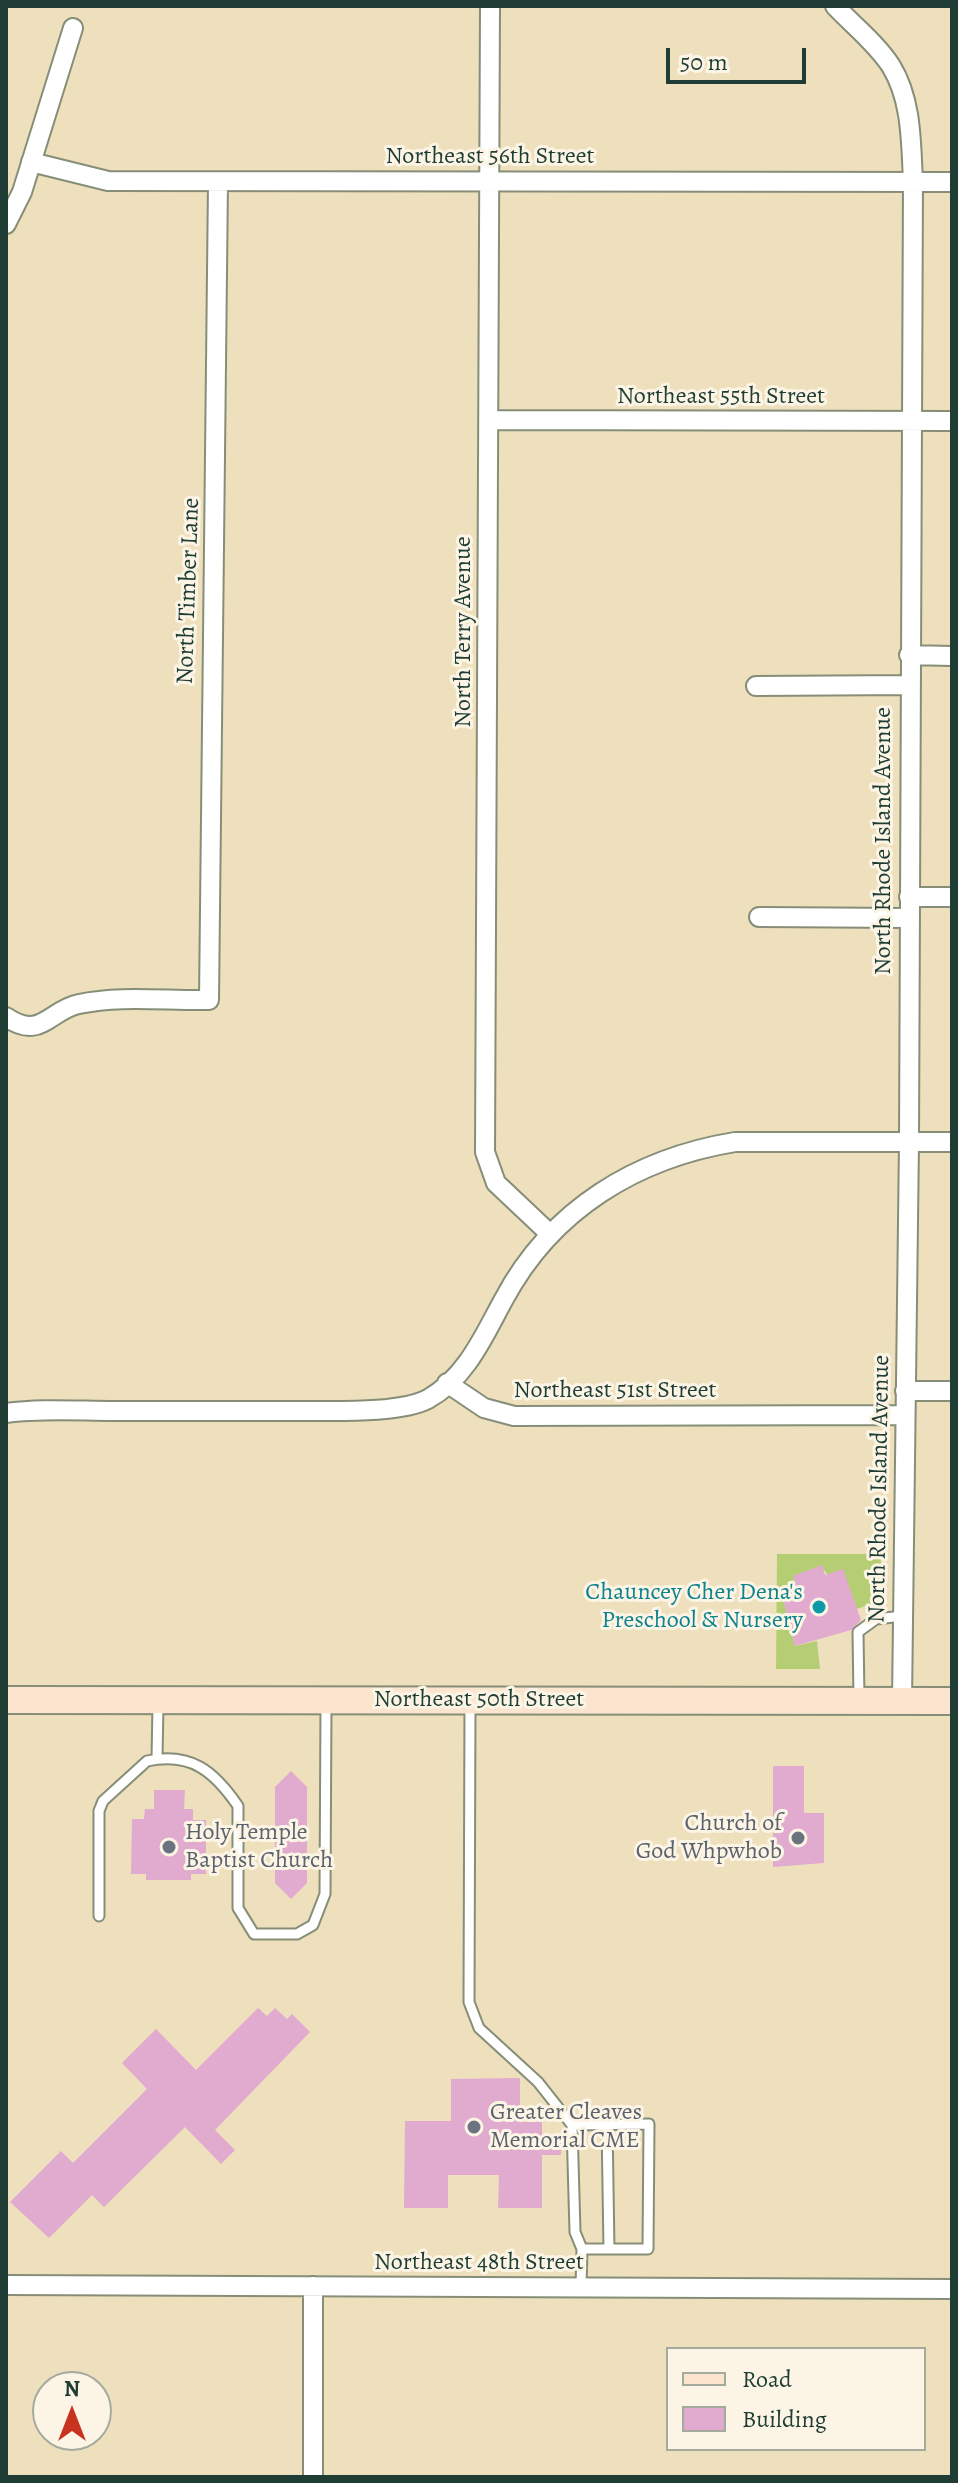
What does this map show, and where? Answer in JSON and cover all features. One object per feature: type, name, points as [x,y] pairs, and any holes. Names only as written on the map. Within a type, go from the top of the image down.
[{"type":"street","name":"North Terry Avenue","points":[[490,6],[485,1152],[496,1183],[550,1234]]},
{"type":"street","name":"North Rhode Island Avenue","points":[[835,6],[890,65],[898,83],[910,130],[913,182],[907,918],[909,1142],[902,1701]]},
{"type":"street","points":[[6,224],[31,162],[73,28]]},
{"type":"street","name":"Northeast 56th Street","points":[[31,162],[108,181],[952,182]]},
{"type":"street","name":"North Timber Lane","points":[[6,1017],[33,1026],[44,1024],[74,1004],[209,1000],[218,182]]},
{"type":"street","name":"Northeast 55th Street","points":[[489,420],[952,421]]},
{"type":"street","points":[[909,655],[952,656]]},
{"type":"street","points":[[756,686],[908,685]]},
{"type":"street","points":[[909,897],[952,897]]},
{"type":"street","points":[[759,917],[907,918]]},
{"type":"street","points":[[6,1413],[344,1411],[412,1404],[428,1398],[475,1355],[518,1274],[550,1234],[606,1187],[642,1167],[706,1147],[769,1141],[952,1142]]},
{"type":"street","name":"Northeast 51st Street","points":[[447,1383],[484,1408],[514,1416],[905,1415]]},
{"type":"street","points":[[905,1391],[952,1391]]},
{"type":"street","name":"Northeast 50th Street","points":[[6,1700],[952,1701]]},
{"type":"street","name":"Northeast 48th Street","points":[[6,2285],[952,2289]]},
{"type":"street","points":[[313,2286],[313,2477]]},
{"type":"lane","points":[[859,1701],[858,1632],[876,1619],[903,1616]]},
{"type":"lane","points":[[99,1916],[101,1805],[141,1764],[157,1759],[194,1761],[238,1806],[238,1908],[254,1934],[306,1931],[319,1918],[325,1894],[326,1700]]},
{"type":"lane","points":[[470,1700],[469,2002],[479,2028],[538,2082],[572,2125],[575,2232],[582,2249],[581,2287]]},
{"type":"lane","points":[[157,1759],[158,1701]]},
{"type":"lane","points":[[607,2124],[609,2249]]},
{"type":"lane","points":[[572,2125],[649,2124],[648,2249],[582,2249]]},
{"type":"green space","points":[[777,1554],[881,1554],[880,1601],[854,1610],[821,1566],[794,1576],[796,1585],[781,1590],[795,1646],[817,1641],[820,1669],[776,1669]]},
{"type":"building","name":"Chauncey Cher Dena's Preschool & Nursery","points":[[822,1565],[825,1575],[843,1569],[861,1620],[851,1630],[795,1646],[781,1590],[796,1584],[793,1576]]},
{"type":"building","name":"Church of God Whpwhob","points":[[773,1766],[804,1766],[804,1813],[824,1813],[824,1863],[773,1867]]},
{"type":"building","points":[[291,1771],[307,1787],[307,1883],[291,1899],[275,1883],[275,1787]]},
{"type":"building","name":"Holy Temple Baptist Church","points":[[154,1790],[185,1790],[184,1809],[193,1809],[193,1820],[206,1820],[206,1874],[191,1874],[191,1880],[146,1880],[146,1874],[131,1874],[132,1819],[144,1819],[145,1809],[154,1809]]},
{"type":"building","points":[[258,2008],[267,2016],[275,2008],[287,2019],[292,2014],[310,2032],[215,2130],[235,2150],[221,2164],[185,2127],[104,2207],[92,2195],[49,2238],[10,2202],[61,2151],[73,2163],[147,2089],[122,2063],[156,2029],[196,2070]]},
{"type":"building","points":[[520,2078],[520,2122],[542,2122],[542,2137],[561,2137],[561,2155],[542,2155],[542,2208],[498,2208],[499,2175],[448,2175],[448,2208],[404,2208],[405,2121],[451,2121],[451,2079]]},
{"type":"place","name":"Chauncey Cher Dena's Preschool & Nursery","points":[[819,1607]]},
{"type":"place","name":"Church of God Whpwhob","points":[[798,1838]]},
{"type":"place","name":"Holy Temple Baptist Church","points":[[169,1847]]},
{"type":"place","name":"Greater Cleaves Memorial CME","points":[[474,2127]]}]
